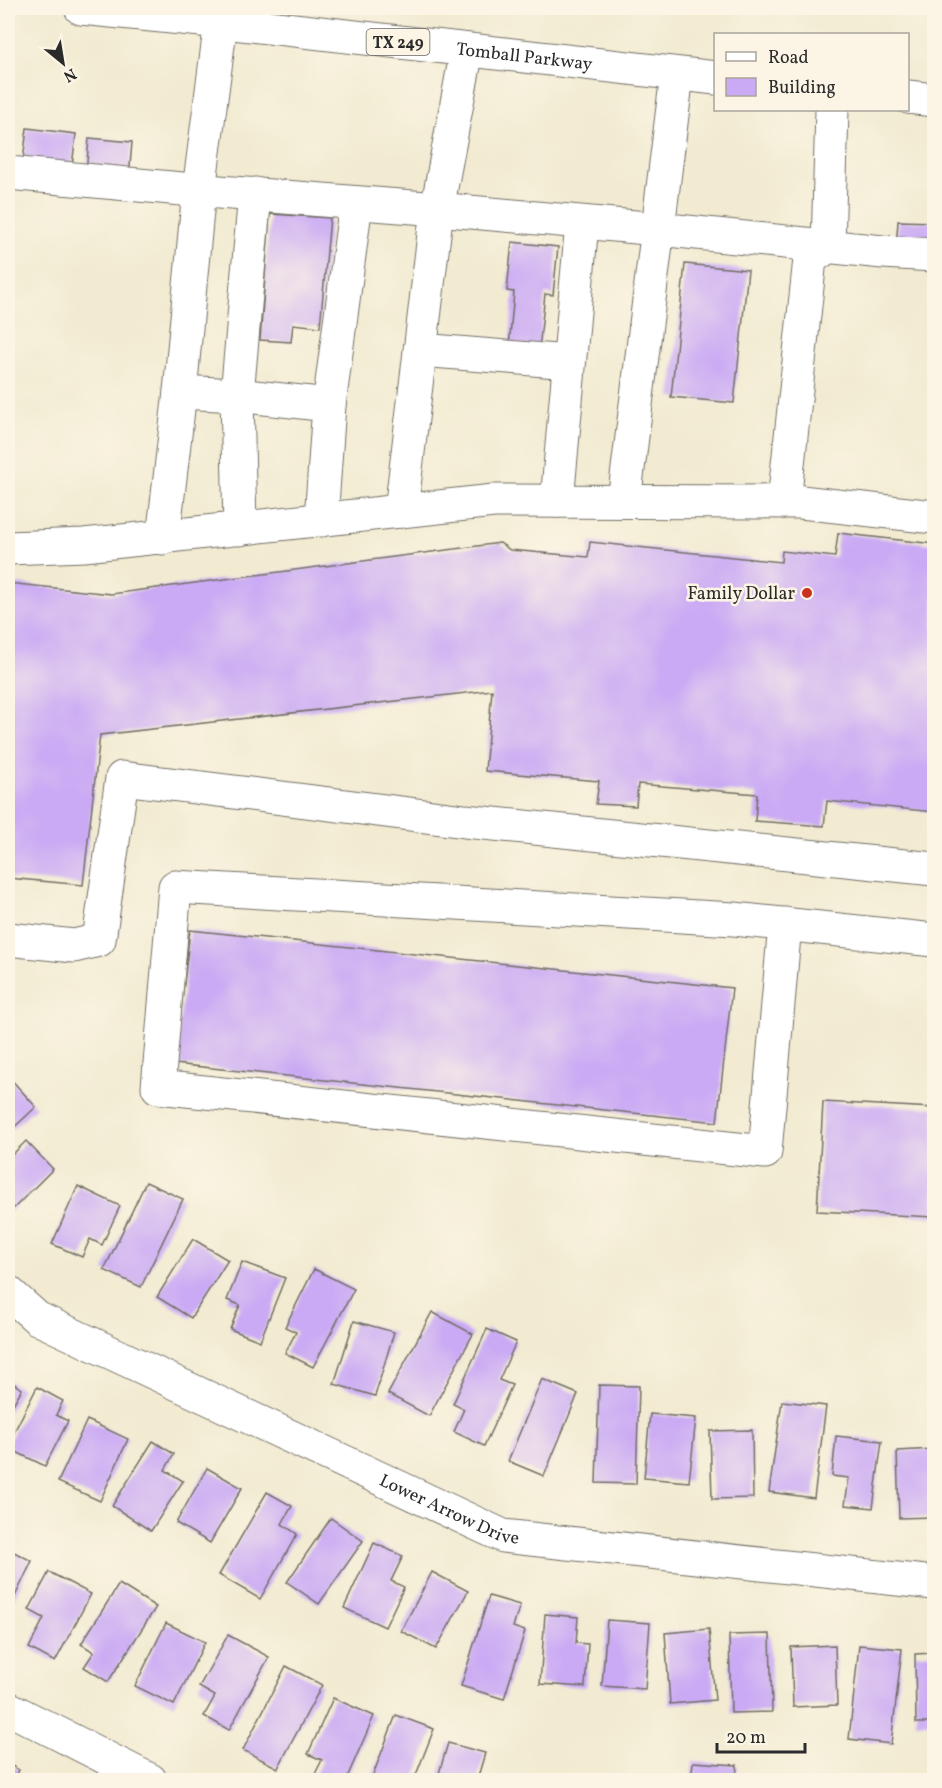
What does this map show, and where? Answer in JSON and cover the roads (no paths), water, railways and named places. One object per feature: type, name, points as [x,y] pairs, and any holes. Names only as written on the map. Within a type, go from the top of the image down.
[{"type":"street","name":"Tomball Parkway","points":[[81,8],[714,78]]},
{"type":"street","points":[[163,537],[180,393],[199,190],[221,22]]},
{"type":"street","points":[[401,511],[436,209],[467,50]]},
{"type":"street","points":[[624,501],[677,75]]},
{"type":"street","points":[[909,97],[934,100]]},
{"type":"street","points":[[828,246],[832,111]]},
{"type":"street","points":[[8,173],[436,209],[934,255]]},
{"type":"street","points":[[240,529],[237,395],[255,194]]},
{"type":"street","points":[[321,520],[329,405],[356,202]]},
{"type":"street","points":[[557,501],[582,223]]},
{"type":"street","points":[[784,502],[810,259],[828,246]]},
{"type":"street","points":[[420,350],[569,362]]},
{"type":"street","points":[[180,393],[237,395],[329,405]]},
{"type":"street","points":[[8,548],[84,545],[494,501],[801,502],[934,517]]},
{"type":"street","points":[[8,939],[74,946],[99,940],[122,778],[465,821],[934,869]]},
{"type":"street","points":[[785,924],[765,1152],[158,1087],[175,886],[734,919],[785,924],[934,939]]},
{"type":"street","name":"Lower Arrow Drive","points":[[8,1292],[37,1318],[503,1536],[934,1583]]},
{"type":"street","points":[[8,1708],[150,1780]]},
{"type":"place","name":"Family Dollar","points":[[807,593]]}]
